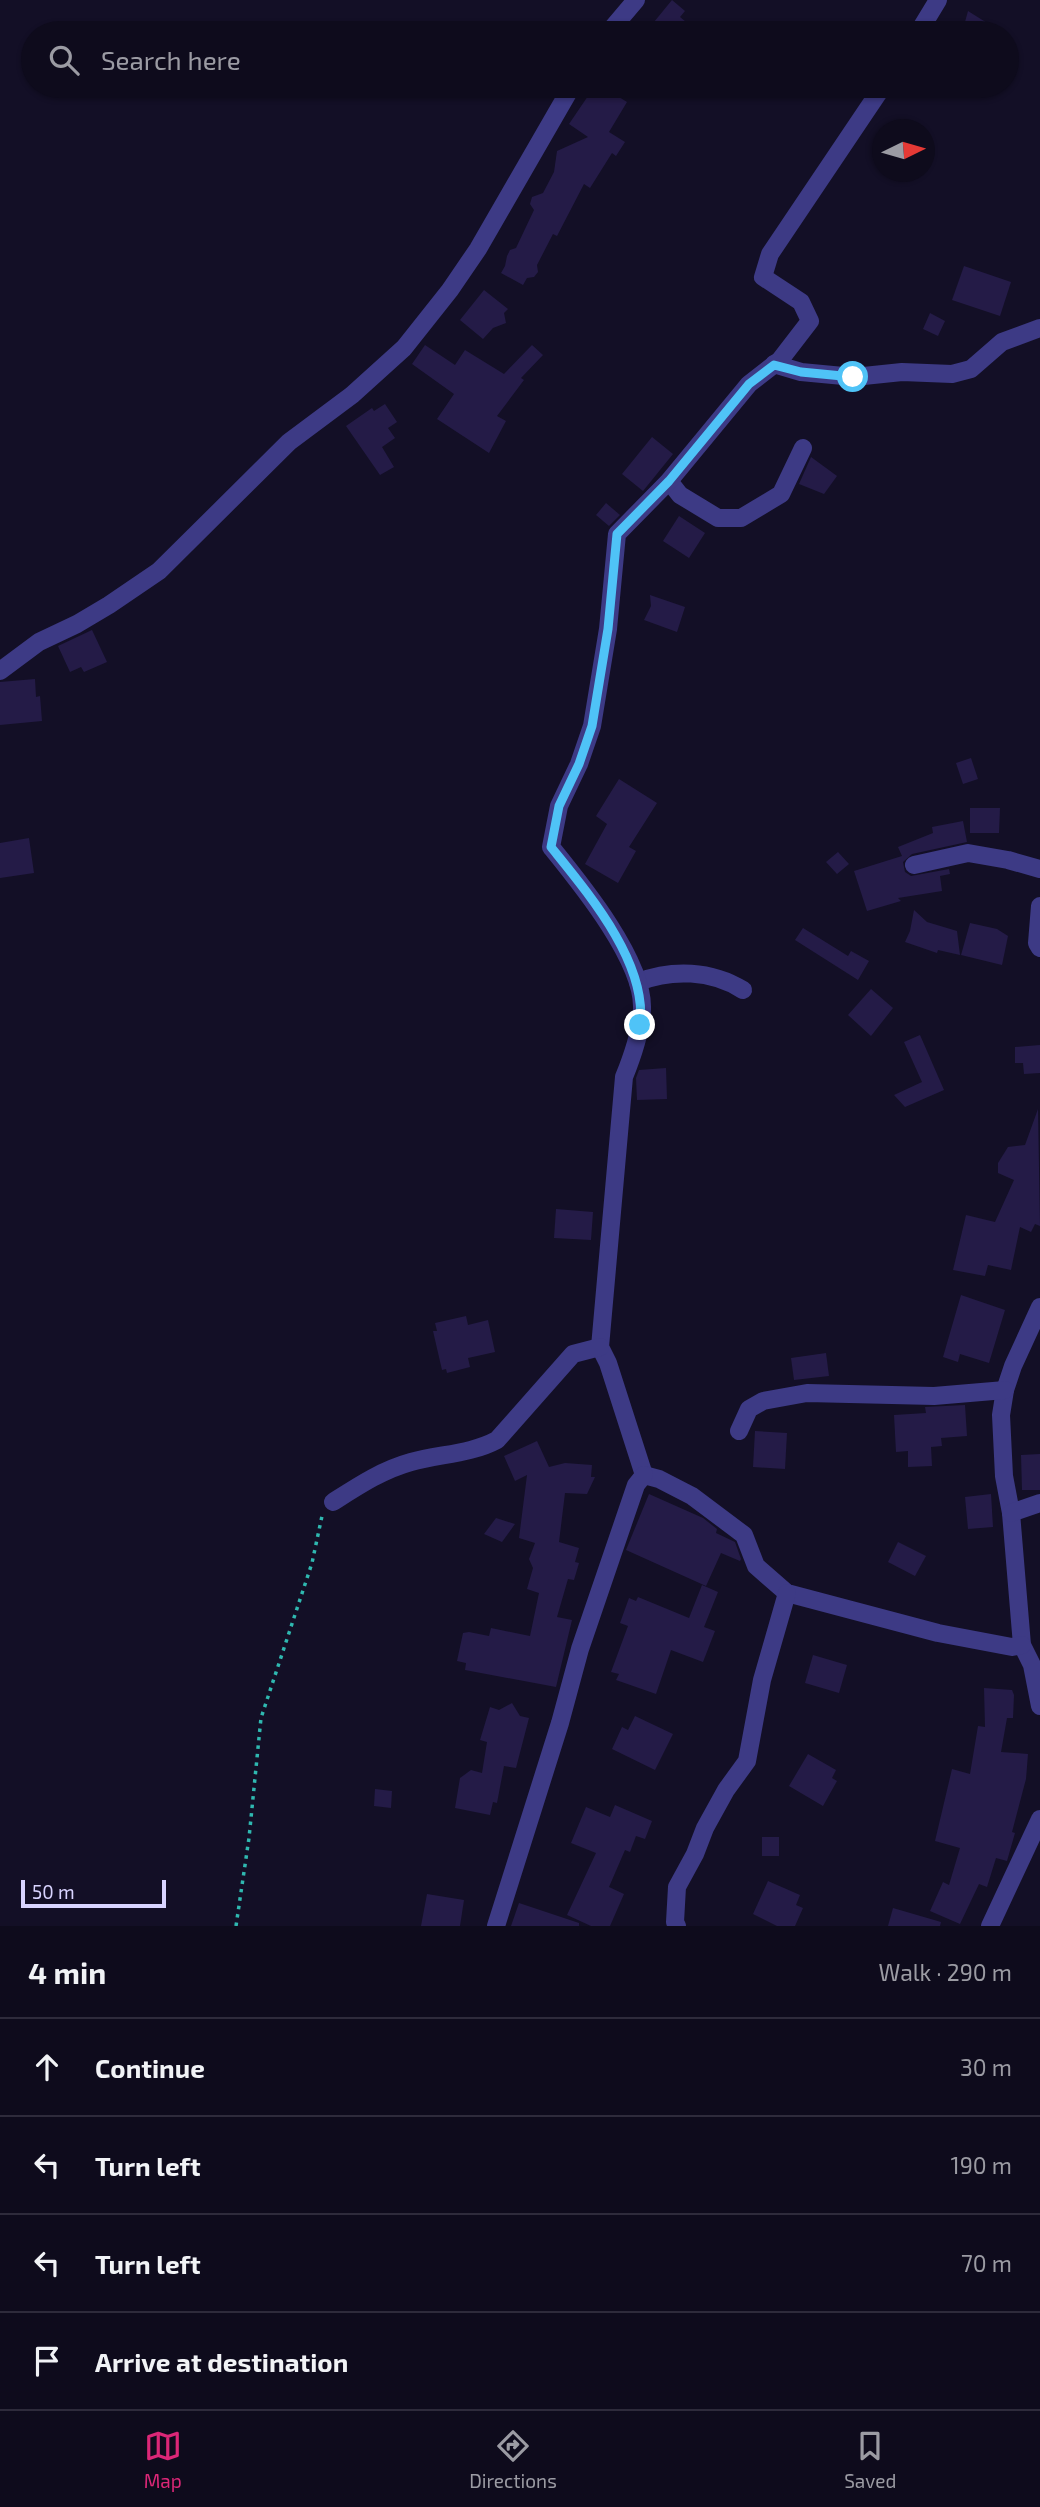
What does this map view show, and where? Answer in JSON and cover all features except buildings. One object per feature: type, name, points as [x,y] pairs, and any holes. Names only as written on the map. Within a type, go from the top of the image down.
[{"type":"street","points":[[618,21],[636,0]]},
{"type":"street","points":[[925,21],[937,0]]},
{"type":"street","points":[[0,671],[39,642],[88,618],[135,589],[159,570],[289,442],[352,395],[404,348],[450,290],[478,249],[565,98]]},
{"type":"street","points":[[644,1475],[608,1363],[600,1347],[624,1077],[633,1055],[642,1007],[638,982],[630,962],[589,893],[551,847],[559,806],[579,764],[592,726],[608,629],[617,534],[669,481],[749,384],[774,365],[810,321],[801,302],[763,277],[770,254],[875,98]]},
{"type":"street","points":[[774,365],[801,372],[853,377],[902,372],[952,374],[971,369],[1002,342],[1040,328]]},
{"type":"street","points":[[669,481],[680,495],[719,518],[741,518],[781,494],[803,448]]},
{"type":"street","points":[[914,865],[968,853],[1040,869]]},
{"type":"street","points":[[1040,906],[1037,943],[1040,948]]},
{"type":"street","points":[[638,982],[655,976],[704,974],[728,981],[743,990]]},
{"type":"street","points":[[1040,1307],[1013,1366],[1001,1415],[1004,1476],[1011,1513],[1021,1645],[1032,1665],[1040,1706]]},
{"type":"street","points":[[333,1503],[382,1472],[411,1462],[482,1448],[497,1440],[573,1354],[600,1347]]},
{"type":"street","points":[[739,1431],[750,1409],[763,1401],[807,1393],[934,1396],[1005,1390]]},
{"type":"street","points":[[644,1475],[659,1479],[692,1496],[744,1535],[756,1566],[787,1593],[937,1633],[1012,1647],[1021,1645]]},
{"type":"street","points":[[496,1926],[560,1723],[580,1649],[636,1485],[644,1475]]},
{"type":"street","points":[[1011,1513],[1040,1503]]},
{"type":"street","points":[[677,1926],[677,1887],[726,1790],[747,1761],[762,1680],[787,1593]]},
{"type":"street","points":[[990,1926],[1033,1848],[1040,1819]]},
{"type":"path","points":[[236,1926],[261,1718],[312,1563],[322,1516],[333,1503]]},
{"type":"route","points":[[640,1025],[642,1007],[638,982],[630,962],[589,893],[551,847],[559,806],[579,764],[592,726],[608,629],[617,534],[669,481],[749,384],[774,365],[801,372],[853,377]]}]
